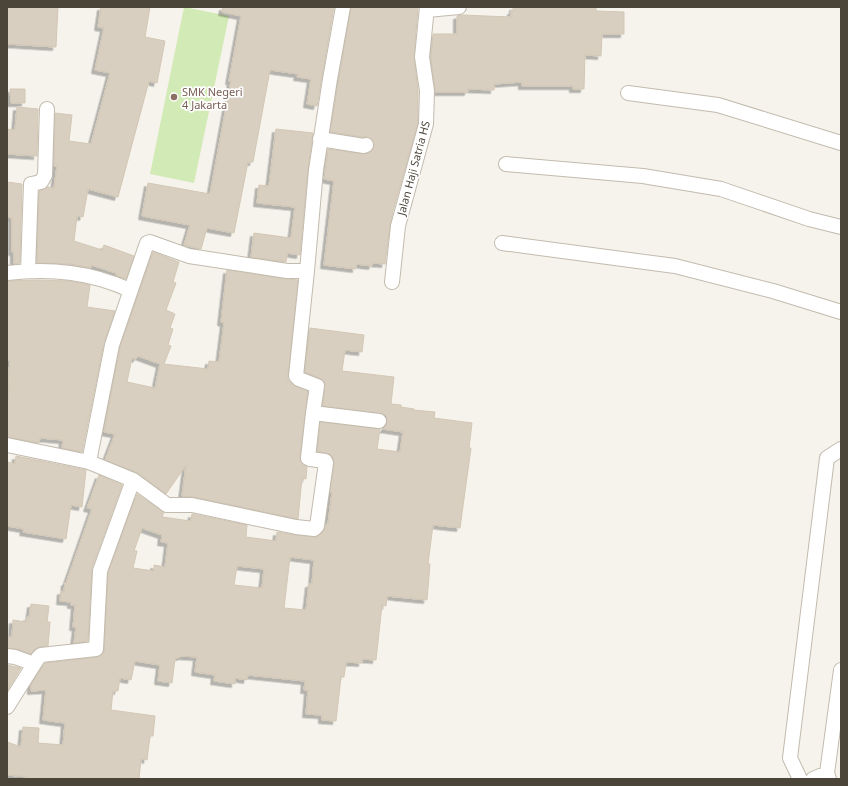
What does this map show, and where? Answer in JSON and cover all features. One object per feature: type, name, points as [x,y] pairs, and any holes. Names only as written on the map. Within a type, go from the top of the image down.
[{"type":"street","points":[[7,444],[88,462],[133,480],[167,505],[192,505],[296,527],[315,529],[319,514],[326,464],[325,462],[308,458],[317,386],[299,379],[296,376],[316,170],[343,7]]},
{"type":"street","points":[[427,8],[459,7]]},
{"type":"street","name":"Jalan Haji Satria HS","points":[[392,282],[398,226],[426,124],[427,91],[422,57],[427,8]]},
{"type":"street","points":[[628,93],[718,105],[841,143]]},
{"type":"street","points":[[28,271],[31,184],[41,182],[45,175],[47,109]]},
{"type":"street","points":[[320,139],[364,146],[366,145]]},
{"type":"street","points":[[506,164],[643,176],[721,189],[809,219],[841,227]]},
{"type":"street","points":[[88,462],[112,345],[147,243],[150,242],[189,256],[287,271],[307,271]]},
{"type":"street","points":[[502,243],[675,266],[773,291],[841,312]]},
{"type":"street","points":[[7,273],[46,270],[70,272],[110,281],[130,290]]},
{"type":"street","points":[[314,413],[379,421]]},
{"type":"street","points":[[800,779],[790,758],[826,466],[827,458],[841,449]]},
{"type":"street","points":[[7,707],[41,655],[96,649],[100,571],[106,550],[133,480]]},
{"type":"street","points":[[7,656],[36,661]]},
{"type":"street","points":[[813,779],[828,776],[841,670]]},
{"type":"green space","points":[[184,7],[229,16],[194,183],[150,174]]},
{"type":"building","points":[[7,7],[58,7],[56,47],[7,44]]},
{"type":"building","points":[[101,7],[150,7],[145,37],[165,41],[157,83],[149,81],[118,197],[88,189],[83,217],[77,216],[74,241],[102,250],[104,245],[134,256],[126,279],[116,275],[116,273],[91,265],[91,268],[71,264],[37,263],[39,191],[48,187],[54,188],[57,166],[54,166],[55,113],[72,115],[69,141],[91,144],[110,73],[95,70],[104,28],[98,27]]},
{"type":"building","points":[[223,7],[334,7],[317,106],[307,104],[311,79],[297,77],[298,74],[270,70],[253,162],[248,162],[234,233],[207,228],[201,249],[184,245],[190,225],[142,216],[148,183],[210,194],[231,81],[229,81],[241,16],[222,12]]},
{"type":"building","points":[[351,7],[418,7],[414,56],[418,91],[418,123],[393,211],[385,264],[373,263],[372,266],[356,264],[356,269],[324,265],[334,181],[324,179],[328,149],[363,154],[370,152],[374,146],[373,141],[367,137],[330,132]]},
{"type":"building","points":[[513,7],[596,7],[596,11],[624,12],[624,34],[602,34],[601,56],[585,55],[584,89],[573,89],[573,86],[522,86],[522,82],[494,84],[494,90],[468,89],[468,92],[435,92],[431,57],[433,34],[457,34],[457,16],[511,17]]},
{"type":"building","points":[[10,89],[25,89],[25,103],[11,103]]},
{"type":"building","points":[[17,107],[38,109],[37,156],[7,154],[7,129],[15,130]]},
{"type":"building","points":[[276,129],[313,133],[300,255],[287,253],[286,262],[251,257],[254,233],[291,238],[295,207],[257,203],[259,185],[269,186]]},
{"type":"building","points":[[7,182],[22,184],[20,263],[14,264],[14,252],[12,252],[12,218],[7,217]]},
{"type":"building","points":[[153,252],[179,262],[173,282],[176,283],[166,310],[175,314],[170,328],[173,329],[168,345],[171,346],[164,364],[208,369],[209,361],[219,362],[224,323],[221,322],[227,270],[298,280],[288,379],[293,385],[308,391],[300,457],[301,462],[307,467],[306,479],[302,478],[298,519],[194,497],[182,496],[186,465],[166,494],[138,473],[105,460],[115,434],[104,432],[120,347]],"holes":[[[138,356],[160,364],[155,388],[127,382],[132,358],[136,359]]]},
{"type":"building","points":[[7,281],[69,281],[90,285],[87,307],[115,311],[104,343],[82,452],[62,448],[63,440],[40,438],[39,443],[7,437],[10,360],[7,360]]},
{"type":"building","points":[[310,328],[364,335],[362,352],[345,350],[342,371],[394,377],[391,404],[401,405],[401,407],[414,410],[435,412],[434,418],[472,423],[469,448],[471,448],[460,528],[433,525],[428,564],[430,564],[427,600],[387,596],[386,606],[382,605],[376,660],[362,659],[362,663],[346,662],[344,677],[341,677],[336,721],[322,720],[322,715],[306,714],[308,690],[304,690],[305,681],[248,675],[247,680],[235,678],[235,684],[214,681],[215,675],[195,672],[197,657],[182,656],[175,659],[172,683],[158,681],[160,665],[135,661],[131,680],[120,678],[118,691],[113,691],[111,710],[155,716],[153,736],[150,736],[147,760],[141,759],[139,779],[27,779],[28,777],[7,775],[7,742],[21,747],[23,727],[39,728],[38,743],[63,745],[65,723],[43,720],[46,690],[31,691],[31,685],[45,663],[97,657],[104,653],[108,573],[137,494],[164,512],[162,517],[191,521],[192,514],[247,525],[246,537],[276,541],[277,532],[316,537],[323,532],[326,524],[328,524],[334,464],[334,459],[330,454],[317,451],[320,422],[380,429],[377,449],[400,452],[403,432],[383,429],[387,422],[387,417],[384,414],[323,406],[325,383],[320,378],[305,372]],"holes":[[[142,528],[162,535],[161,542],[168,543],[165,567],[154,565],[154,571],[133,568],[137,551],[134,551]],[[290,557],[314,560],[312,584],[309,584],[306,610],[284,608]],[[237,566],[264,569],[262,588],[234,585]]]},
{"type":"building","points":[[16,456],[86,470],[82,507],[71,505],[66,539],[23,532],[24,529],[7,526],[7,462],[15,464]]},
{"type":"building","points":[[99,475],[122,485],[92,568],[88,641],[74,643],[76,627],[73,627],[75,605],[71,605],[71,602],[60,601],[61,591],[64,592],[65,582],[66,583],[92,509],[87,508]]},
{"type":"building","points":[[31,604],[49,606],[47,622],[50,622],[48,646],[35,649],[31,654],[18,649],[7,648],[7,637],[12,637],[13,620],[26,622],[27,617],[29,618]]},
{"type":"building","points":[[7,665],[21,668],[7,691]]},
{"type":"place","name":"SMK Negeri 4 Jakarta","points":[[174,97]]}]
